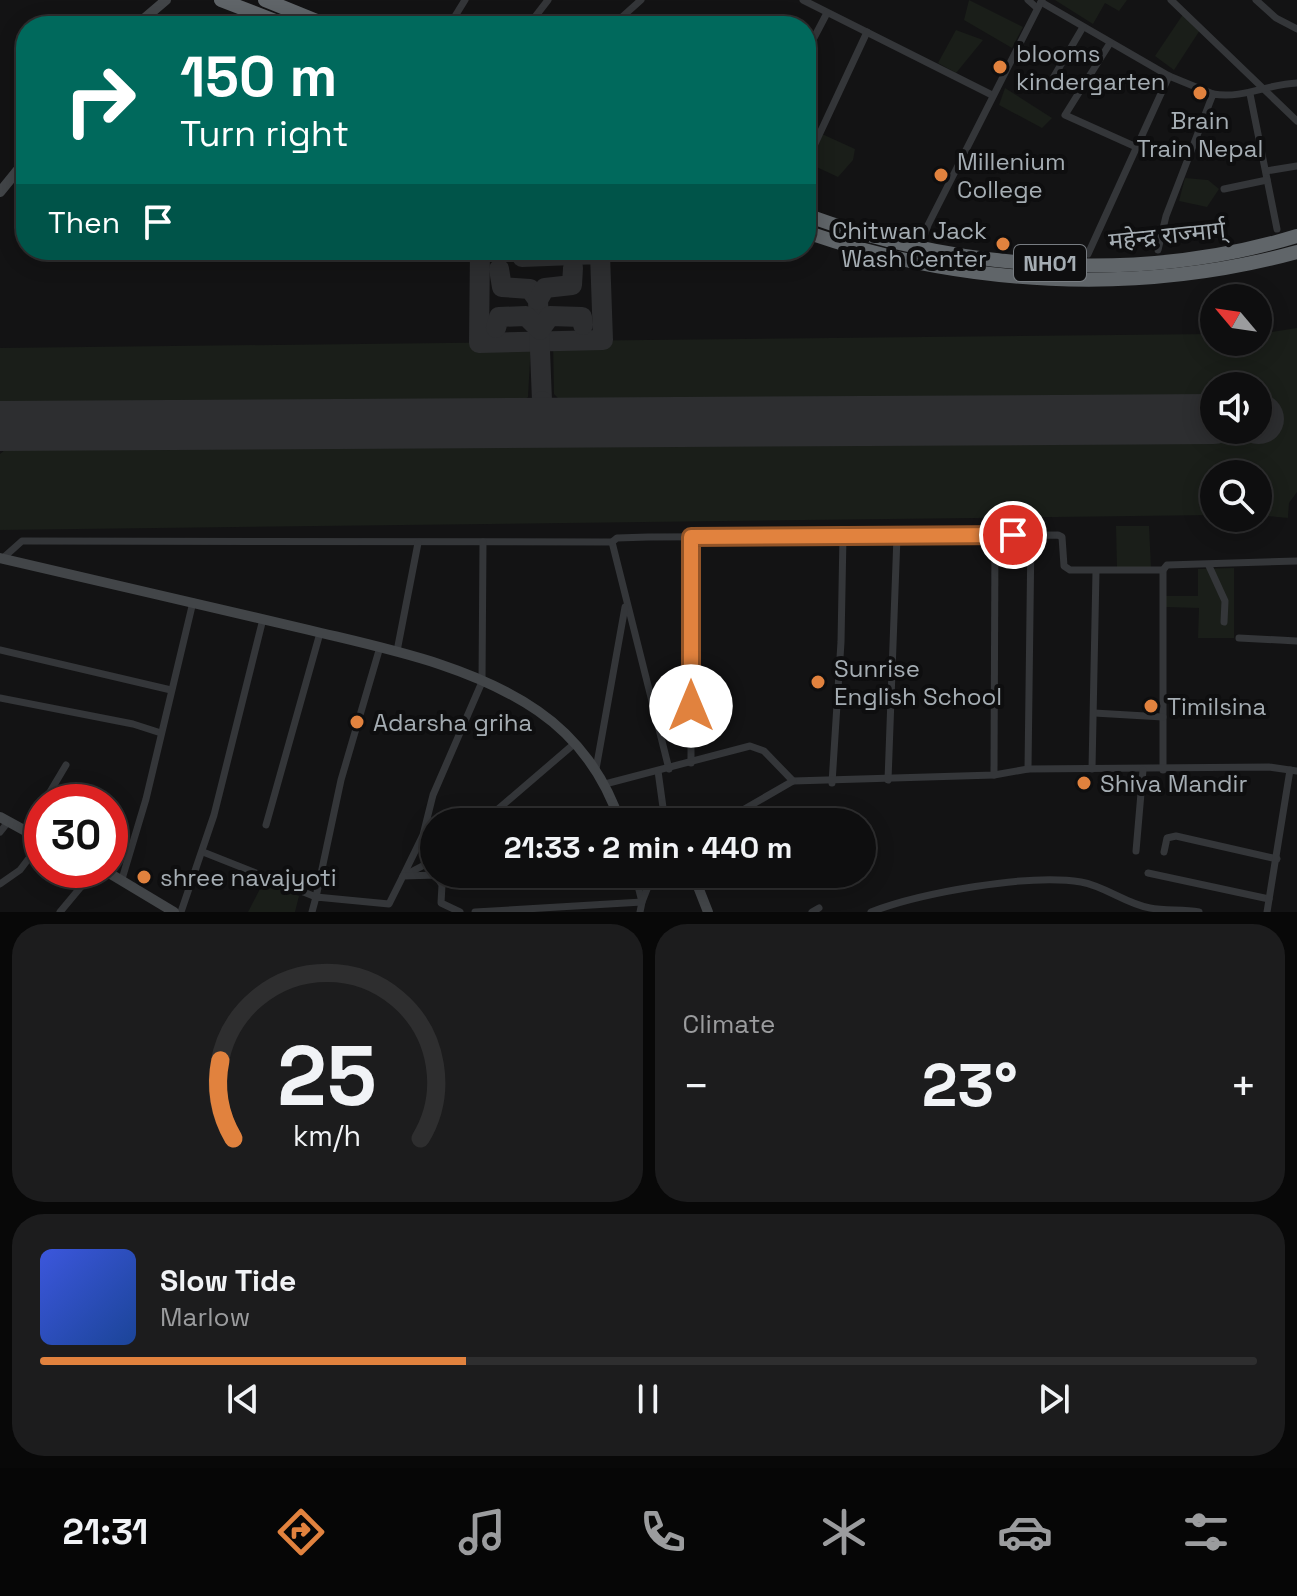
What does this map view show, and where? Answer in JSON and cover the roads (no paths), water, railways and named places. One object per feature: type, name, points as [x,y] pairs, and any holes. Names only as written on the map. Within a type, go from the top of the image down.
[{"type":"highway","points":[[221,0],[262,16]]},
{"type":"highway","points":[[265,0],[304,16]]},
{"type":"highway","name":"महेन्द्र राज्मार्ग्","points":[[816,218],[883,240],[1034,262],[1121,264],[1192,259],[1297,236]]},
{"type":"highway","name":"महेन्द्र राज्मार्ग्","points":[[816,235],[872,253],[915,262],[1007,275],[1104,279],[1190,274],[1297,252]]},
{"type":"street","points":[[147,16],[166,0]]},
{"type":"street","points":[[536,16],[548,0]]},
{"type":"street","points":[[623,16],[641,0]]},
{"type":"street","points":[[803,0],[992,95]]},
{"type":"street","points":[[1028,0],[1040,3],[1169,76],[1213,94],[1250,94],[1262,87],[1297,83]]},
{"type":"street","points":[[1171,0],[1297,121]]},
{"type":"street","points":[[1256,0],[1276,18],[1297,29]]},
{"type":"street","points":[[915,262],[919,246],[1040,3]]},
{"type":"street","points":[[816,34],[827,13]]},
{"type":"street","points":[[1046,90],[1083,27]]},
{"type":"street","points":[[816,142],[867,32]]},
{"type":"street","points":[[1110,43],[1065,115],[1134,146]]},
{"type":"street","points":[[1088,254],[1134,146],[1169,76]]},
{"type":"street","points":[[1158,250],[1166,216],[1213,94]]},
{"type":"street","points":[[1250,94],[1277,229]]},
{"type":"street","points":[[1224,189],[1297,166]]},
{"type":"street","points":[[0,192],[16,172]]},
{"type":"street","points":[[1028,769],[1031,534]]},
{"type":"street","points":[[1,558],[22,541],[612,542],[617,538],[1031,534],[1062,537],[1066,569],[1163,570]]},
{"type":"street","points":[[994,775],[995,535]]},
{"type":"street","points":[[832,783],[841,642],[843,536]]},
{"type":"street","points":[[888,780],[897,536]]},
{"type":"street","points":[[691,537],[691,763]]},
{"type":"street","points":[[203,852],[316,897],[385,905],[391,902],[423,835],[433,795],[482,682],[483,542]]},
{"type":"street","points":[[612,542],[669,769]]},
{"type":"street","points":[[397,651],[418,543]]},
{"type":"street","points":[[1,558],[397,651],[482,682],[540,713],[574,744],[596,769],[613,808]]},
{"type":"street","points":[[1163,770],[1163,570],[1167,565],[1297,561]]},
{"type":"street","points":[[1209,566],[1223,593],[1224,622]]},
{"type":"street","points":[[1092,769],[1096,571]]},
{"type":"street","points":[[596,769],[626,601]]},
{"type":"street","points":[[128,857],[193,602]]},
{"type":"street","points":[[181,912],[203,852],[263,619]]},
{"type":"street","points":[[266,825],[320,633]]},
{"type":"street","points":[[1239,638],[1297,641]]},
{"type":"street","points":[[312,912],[341,780],[380,647]]},
{"type":"street","points":[[0,650],[171,690]]},
{"type":"street","points":[[0,698],[133,724],[161,733]]},
{"type":"street","points":[[1094,713],[1163,717]]},
{"type":"street","points":[[499,808],[574,744]]},
{"type":"street","points":[[605,784],[750,746],[764,751],[793,781]]},
{"type":"street","points":[[55,784],[66,765]]},
{"type":"street","points":[[746,808],[793,781],[832,783],[994,775],[1028,769],[1294,770],[1267,912]]},
{"type":"street","points":[[1136,851],[1143,770]]},
{"type":"street","points":[[658,771],[663,808]]},
{"type":"street","points":[[0,832],[4,819],[24,830]]},
{"type":"street","points":[[1164,852],[1167,838],[1176,836],[1277,859]]},
{"type":"street","points":[[0,884],[24,865]]},
{"type":"street","points":[[403,876],[420,867]]},
{"type":"street","points":[[1148,873],[1269,899]]},
{"type":"street","points":[[403,876],[420,876]]},
{"type":"street","points":[[871,912],[909,899],[1013,883],[1063,881],[1087,883],[1149,908],[1199,912]]},
{"type":"street","points":[[128,883],[174,912]]},
{"type":"street","points":[[60,912],[80,888]]},
{"type":"street","points":[[442,888],[441,903],[460,912]]},
{"type":"street","points":[[638,888],[642,902]]},
{"type":"street","points":[[640,912],[648,888]]},
{"type":"street","points":[[699,888],[708,912]]},
{"type":"street","points":[[475,912],[642,902]]},
{"type":"place","name":"blooms kindergarten","points":[[1000,67]]},
{"type":"place","name":"Brain Train Nepal","points":[[1200,93]]},
{"type":"place","name":"Millenium College","points":[[941,175]]},
{"type":"place","name":"Chitwan Jack Wash Center","points":[[1003,244]]},
{"type":"place","name":"Sunrise English School","points":[[818,682]]},
{"type":"place","name":"Timilsina","points":[[1151,706]]},
{"type":"place","name":"Adarsha griha","points":[[357,722]]},
{"type":"place","name":"Shiva Mandir","points":[[1084,783]]},
{"type":"place","name":"shree navajyoti","points":[[144,877]]}]
